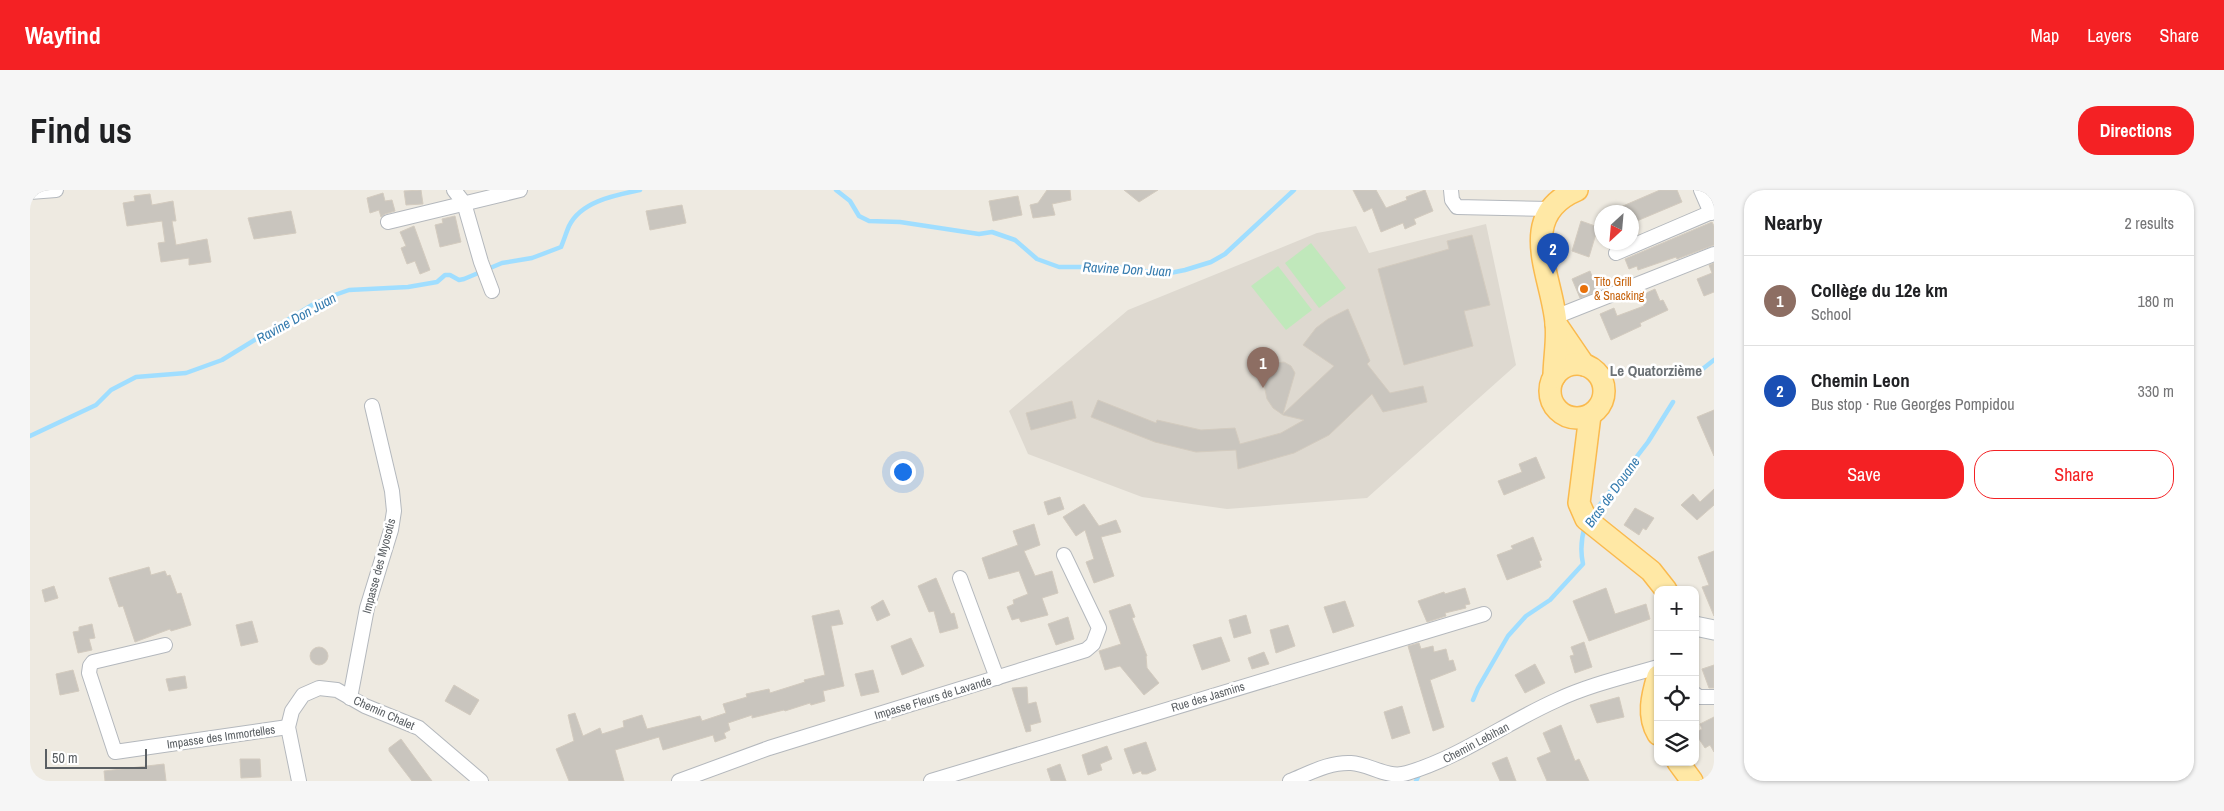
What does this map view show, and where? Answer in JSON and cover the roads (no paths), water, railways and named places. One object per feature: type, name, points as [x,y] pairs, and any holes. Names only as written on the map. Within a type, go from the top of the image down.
[{"type":"main road","points":[[1556,321],[1584,364],[1596,372],[1604,385],[1602,403],[1581,416],[1562,413],[1552,400],[1550,392],[1554,377],[1556,321],[1540,245],[1543,227],[1551,209],[1565,195],[1577,190]]},
{"type":"main road","points":[[1554,377],[1567,366],[1584,364]]},
{"type":"main road","points":[[1581,416],[1583,465],[1579,503],[1586,519],[1652,570],[1663,586]]},
{"type":"main road","points":[[1699,627],[1714,630]]},
{"type":"main road","points":[[1654,693],[1651,714],[1654,728]]},
{"type":"main road","points":[[1681,766],[1692,781]]},
{"type":"street","points":[[30,192],[56,190]]},
{"type":"street","points":[[454,190],[464,203],[481,262],[490,285]]},
{"type":"street","points":[[388,222],[520,190]]},
{"type":"street","points":[[1451,190],[1452,200],[1457,207],[1551,209]]},
{"type":"street","points":[[1616,253],[1712,212],[1701,190]]},
{"type":"street","points":[[1556,321],[1714,254]]},
{"type":"street","name":"Impasse des Myosotis","points":[[350,698],[367,608],[391,530],[394,511],[392,491],[372,406]]},
{"type":"street","name":"Impasse Fleurs de Lavande","points":[[679,781],[769,748],[1086,650],[1093,644],[1098,628],[1064,555]]},
{"type":"street","points":[[960,578],[997,678]]},
{"type":"street","name":"Rue des Jasmins","points":[[931,781],[1484,614]]},
{"type":"street","name":"Impasse des Immortelles","points":[[165,644],[93,662],[90,666],[89,673],[115,752],[288,727]]},
{"type":"street","name":"Chemin Lebihan","points":[[1290,781],[1334,763],[1353,763],[1383,772],[1404,774],[1444,760],[1556,700],[1654,668]]},
{"type":"street","name":"Chemin Chalet","points":[[288,727],[292,711],[303,695],[319,688],[337,690],[364,706],[419,728],[481,781]]},
{"type":"street","points":[[1699,697],[1714,697]]},
{"type":"street","points":[[288,727],[298,781]]},
{"type":"waterway","name":"Ravine Don Juan","points":[[30,436],[96,405],[111,390],[136,377],[186,373],[222,360],[312,305],[329,297],[349,290],[408,287],[437,282],[445,275],[450,275],[459,280],[464,279],[502,263],[532,258],[561,247],[569,226],[575,217],[590,205],[600,200],[640,190]]},
{"type":"waterway","name":"Ravine Don Juan","points":[[836,190],[850,201],[859,216],[869,221],[900,222],[979,234],[992,232],[1015,240],[1037,259],[1059,267],[1117,267],[1165,274],[1211,262],[1225,254],[1294,190]]},
{"type":"waterway","name":"Bras de Douane","points":[[1695,375],[1714,360]]},
{"type":"waterway","name":"Bras de Douane","points":[[1592,515],[1648,442],[1673,402]]},
{"type":"waterway","name":"Bras de Douane","points":[[1473,700],[1508,636],[1526,616],[1550,600],[1583,564],[1581,545],[1585,526]]},
{"type":"waterway","name":"Bras de Douane","points":[[1416,781],[1418,777]]},
{"type":"place","name":"Chemin Leon","points":[[1553,274]]},
{"type":"place","name":"Tito Grill & Snacking","points":[[1584,289]]},
{"type":"place","name":"Collège du 12e km","points":[[1263,388]]},
{"type":"district","name":"Le Quatorzième","points":[[1656,371]]}]
